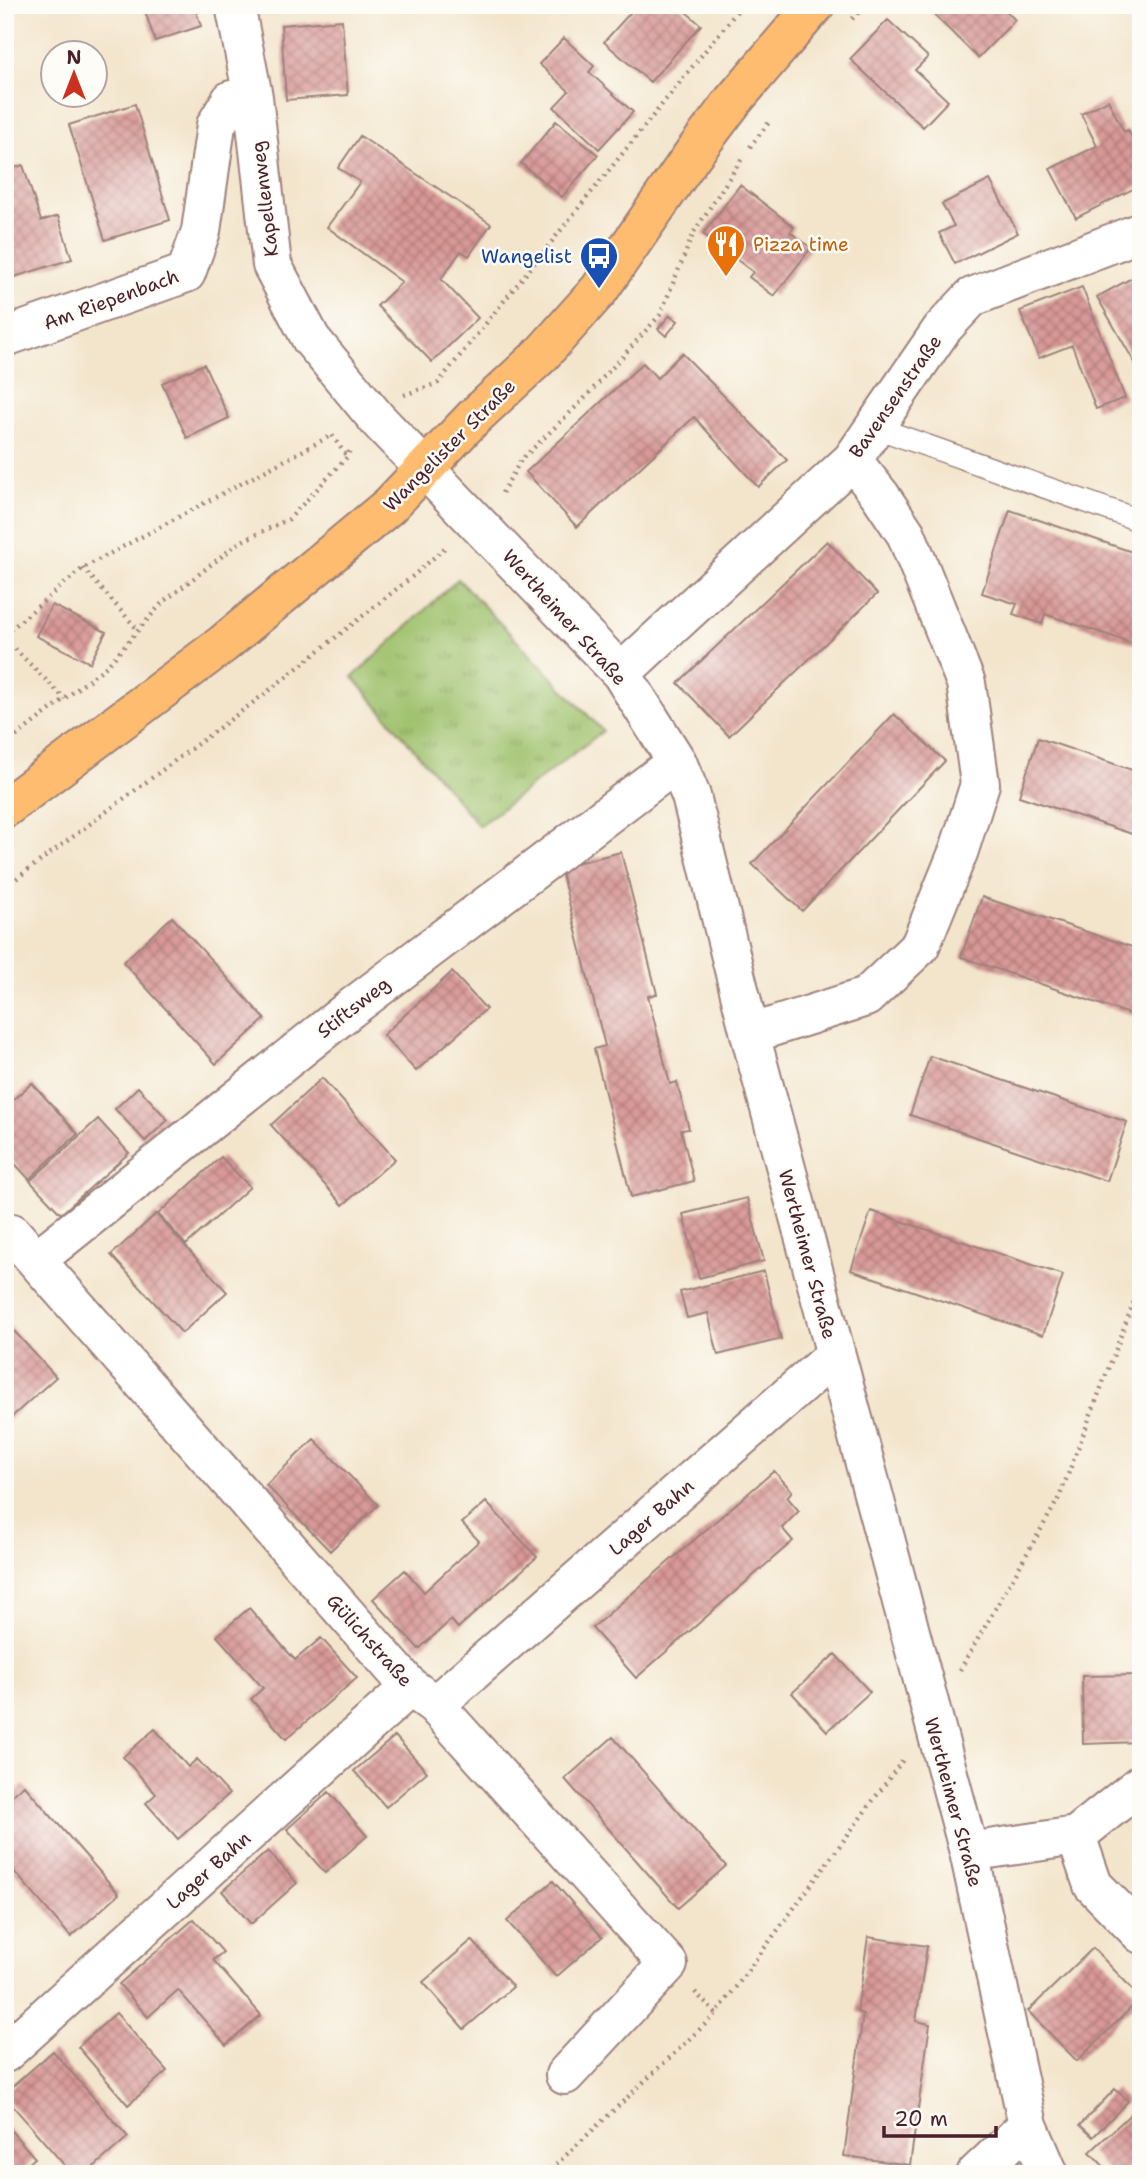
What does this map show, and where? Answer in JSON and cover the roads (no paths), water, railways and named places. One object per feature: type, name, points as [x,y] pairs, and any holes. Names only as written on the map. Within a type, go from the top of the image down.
[{"type":"main road","name":"Wangelister Straße","points":[[5,808],[223,644],[389,506],[473,418],[541,355],[599,290],[733,101],[831,15]]},
{"type":"street","name":"Kapellenweg","points":[[234,5],[253,97],[272,265],[311,339],[377,419],[425,467]]},
{"type":"street","name":"Am Riepenbach","points":[[5,337],[186,273],[201,231],[216,125],[231,100],[253,97]]},
{"type":"street","name":"Bavensenstraße","points":[[621,673],[852,460],[942,329],[972,297],[1141,232]]},
{"type":"street","points":[[750,1034],[866,997],[920,946],[959,850],[980,784],[966,683],[906,534],[852,460]]},
{"type":"street","name":"Wertheimer Straße","points":[[425,467],[621,673],[677,762],[691,796],[750,1034],[969,1852],[1028,2125],[1049,2174]]},
{"type":"street","name":"Stiftsweg","points":[[36,1260],[350,1009],[677,762]]},
{"type":"street","name":"Gülichstraße","points":[[5,1239],[12,1233],[423,1696],[668,1964],[565,2075]]},
{"type":"street","name":"Lager Bahn","points":[[5,2053],[423,1696],[835,1356]]},
{"type":"street","points":[[969,1852],[1076,1836],[1141,1784]]},
{"type":"street","points":[[1076,1836],[1093,1885],[1141,1934]]},
{"type":"street","points":[[976,2174],[1028,2125]]},
{"type":"lane","points":[[874,427],[1141,520]]},
{"type":"place","name":"Pizza time","points":[[726,278]]},
{"type":"place","name":"Wangelist","points":[[599,290]]}]
